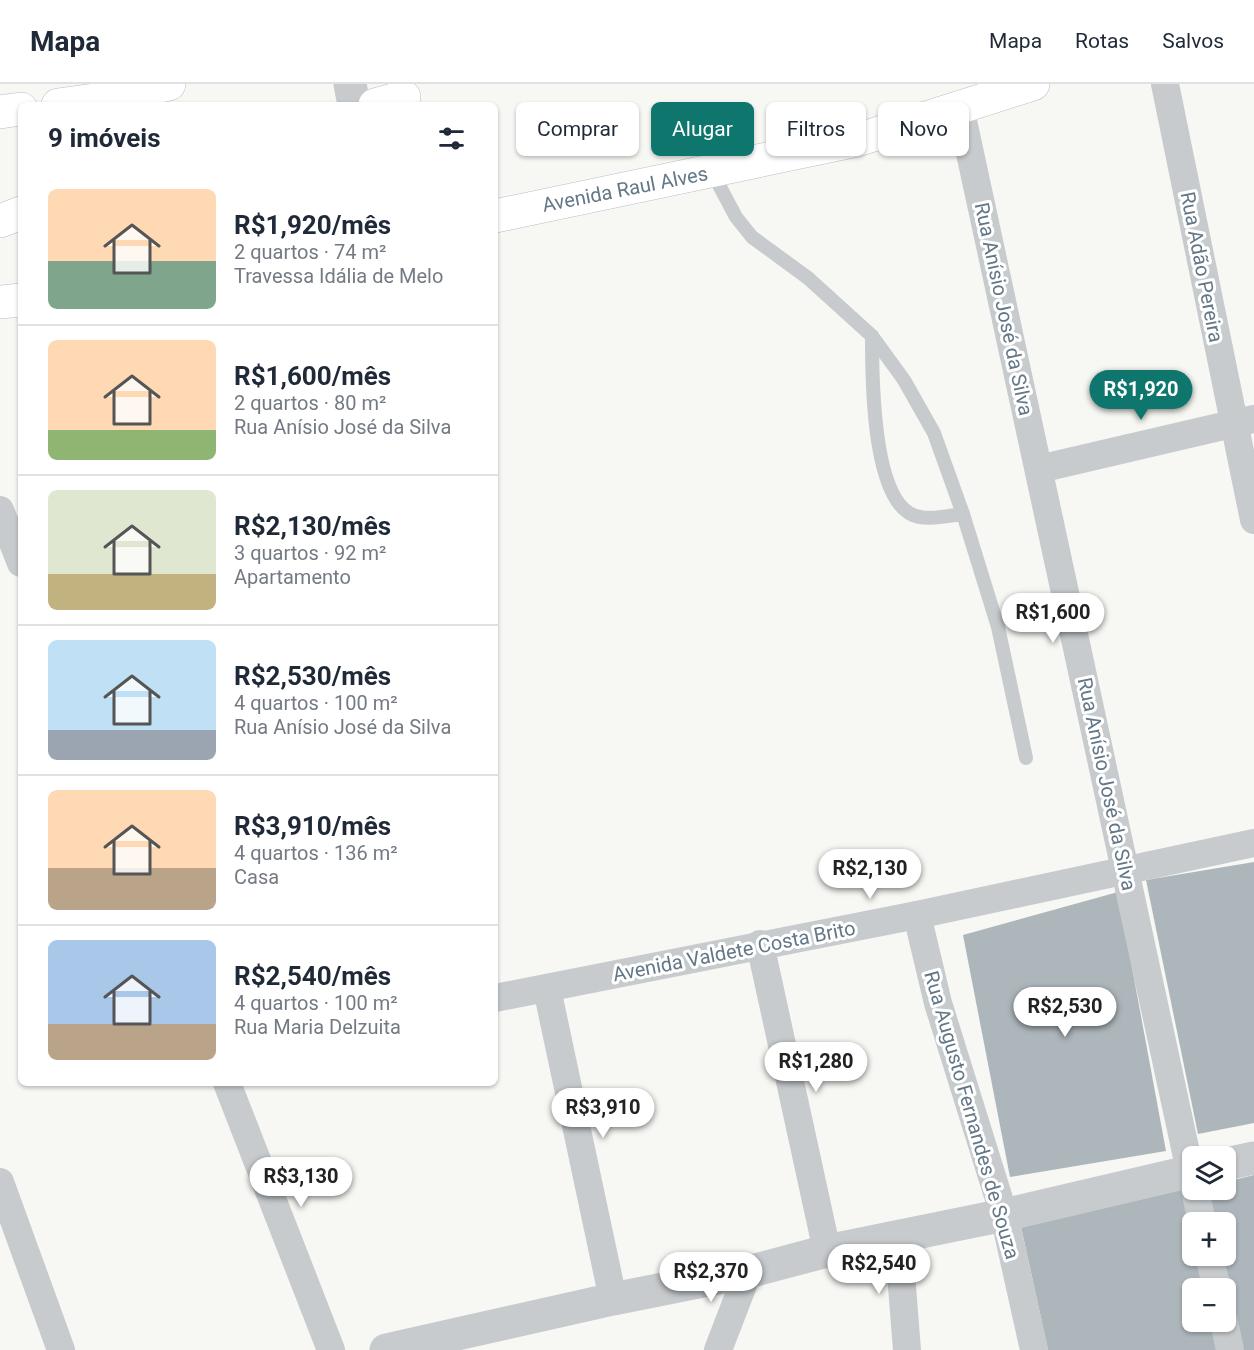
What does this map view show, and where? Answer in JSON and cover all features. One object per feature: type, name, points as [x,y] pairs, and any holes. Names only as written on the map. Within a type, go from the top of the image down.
[{"type":"main road","points":[[80,102],[169,84]]},
{"type":"main road","name":"Avenida Raul Alves","points":[[969,104],[1033,84]]},
{"type":"main road","points":[[0,112],[18,109]]},
{"type":"main road","name":"Avenida Raul Alves","points":[[498,215],[712,172],[878,133]]},
{"type":"main road","points":[[0,220],[18,214]]},
{"type":"main road","points":[[0,302],[18,300]]},
{"type":"street","points":[[350,84],[353,102]]},
{"type":"street","name":"Rua Adão Pereira","points":[[1165,84],[1244,421],[1254,520]]},
{"type":"street","name":"Rua Anísio José da Silva","points":[[969,149],[1186,1146]]},
{"type":"street","points":[[1038,469],[1244,421]]},
{"type":"street","points":[[0,510],[18,555]]},
{"type":"street","name":"Avenida Valdete Costa Brito","points":[[498,997],[917,915],[1254,843]]},
{"type":"street","name":"Rua Augusto Fernandes de Souza","points":[[917,915],[938,1003],[1004,1215],[1034,1350]]},
{"type":"street","points":[[760,945],[827,1251]]},
{"type":"street","points":[[548,989],[613,1299]]},
{"type":"street","points":[[228,1086],[331,1350]]},
{"type":"street","points":[[1236,1162],[1254,1158]]},
{"type":"street","points":[[386,1350],[613,1299],[748,1272],[827,1251],[1182,1180]]},
{"type":"street","points":[[0,1182],[61,1350]]},
{"type":"street","points":[[898,1236],[907,1350]]},
{"type":"street","points":[[718,1350],[748,1272]]},
{"type":"street","points":[[1226,1332],[1230,1350]]},
{"type":"lane","points":[[712,172],[736,217],[752,237],[808,278],[872,336],[904,380],[933,433],[963,514],[998,627],[1026,758]]},
{"type":"lane","points":[[872,336],[876,432],[887,479],[896,500],[909,513],[924,517],[963,514]]},
{"type":"building","points":[[1254,862],[1254,1123],[1198,1134],[1146,880]]},
{"type":"building","points":[[1118,892],[1166,1151],[1010,1177],[963,935]]},
{"type":"building","points":[[1254,1175],[1254,1350],[1234,1350],[1230,1332],[1236,1332],[1236,1278],[1222,1278],[1217,1266],[1236,1266],[1236,1212],[1202,1212],[1200,1200],[1236,1200],[1236,1180]]},
{"type":"building","points":[[1182,1188],[1182,1200],[1184,1200],[1187,1212],[1182,1212],[1182,1266],[1199,1266],[1202,1278],[1182,1278],[1182,1332],[1214,1332],[1218,1350],[1048,1350],[1021,1227]]}]
